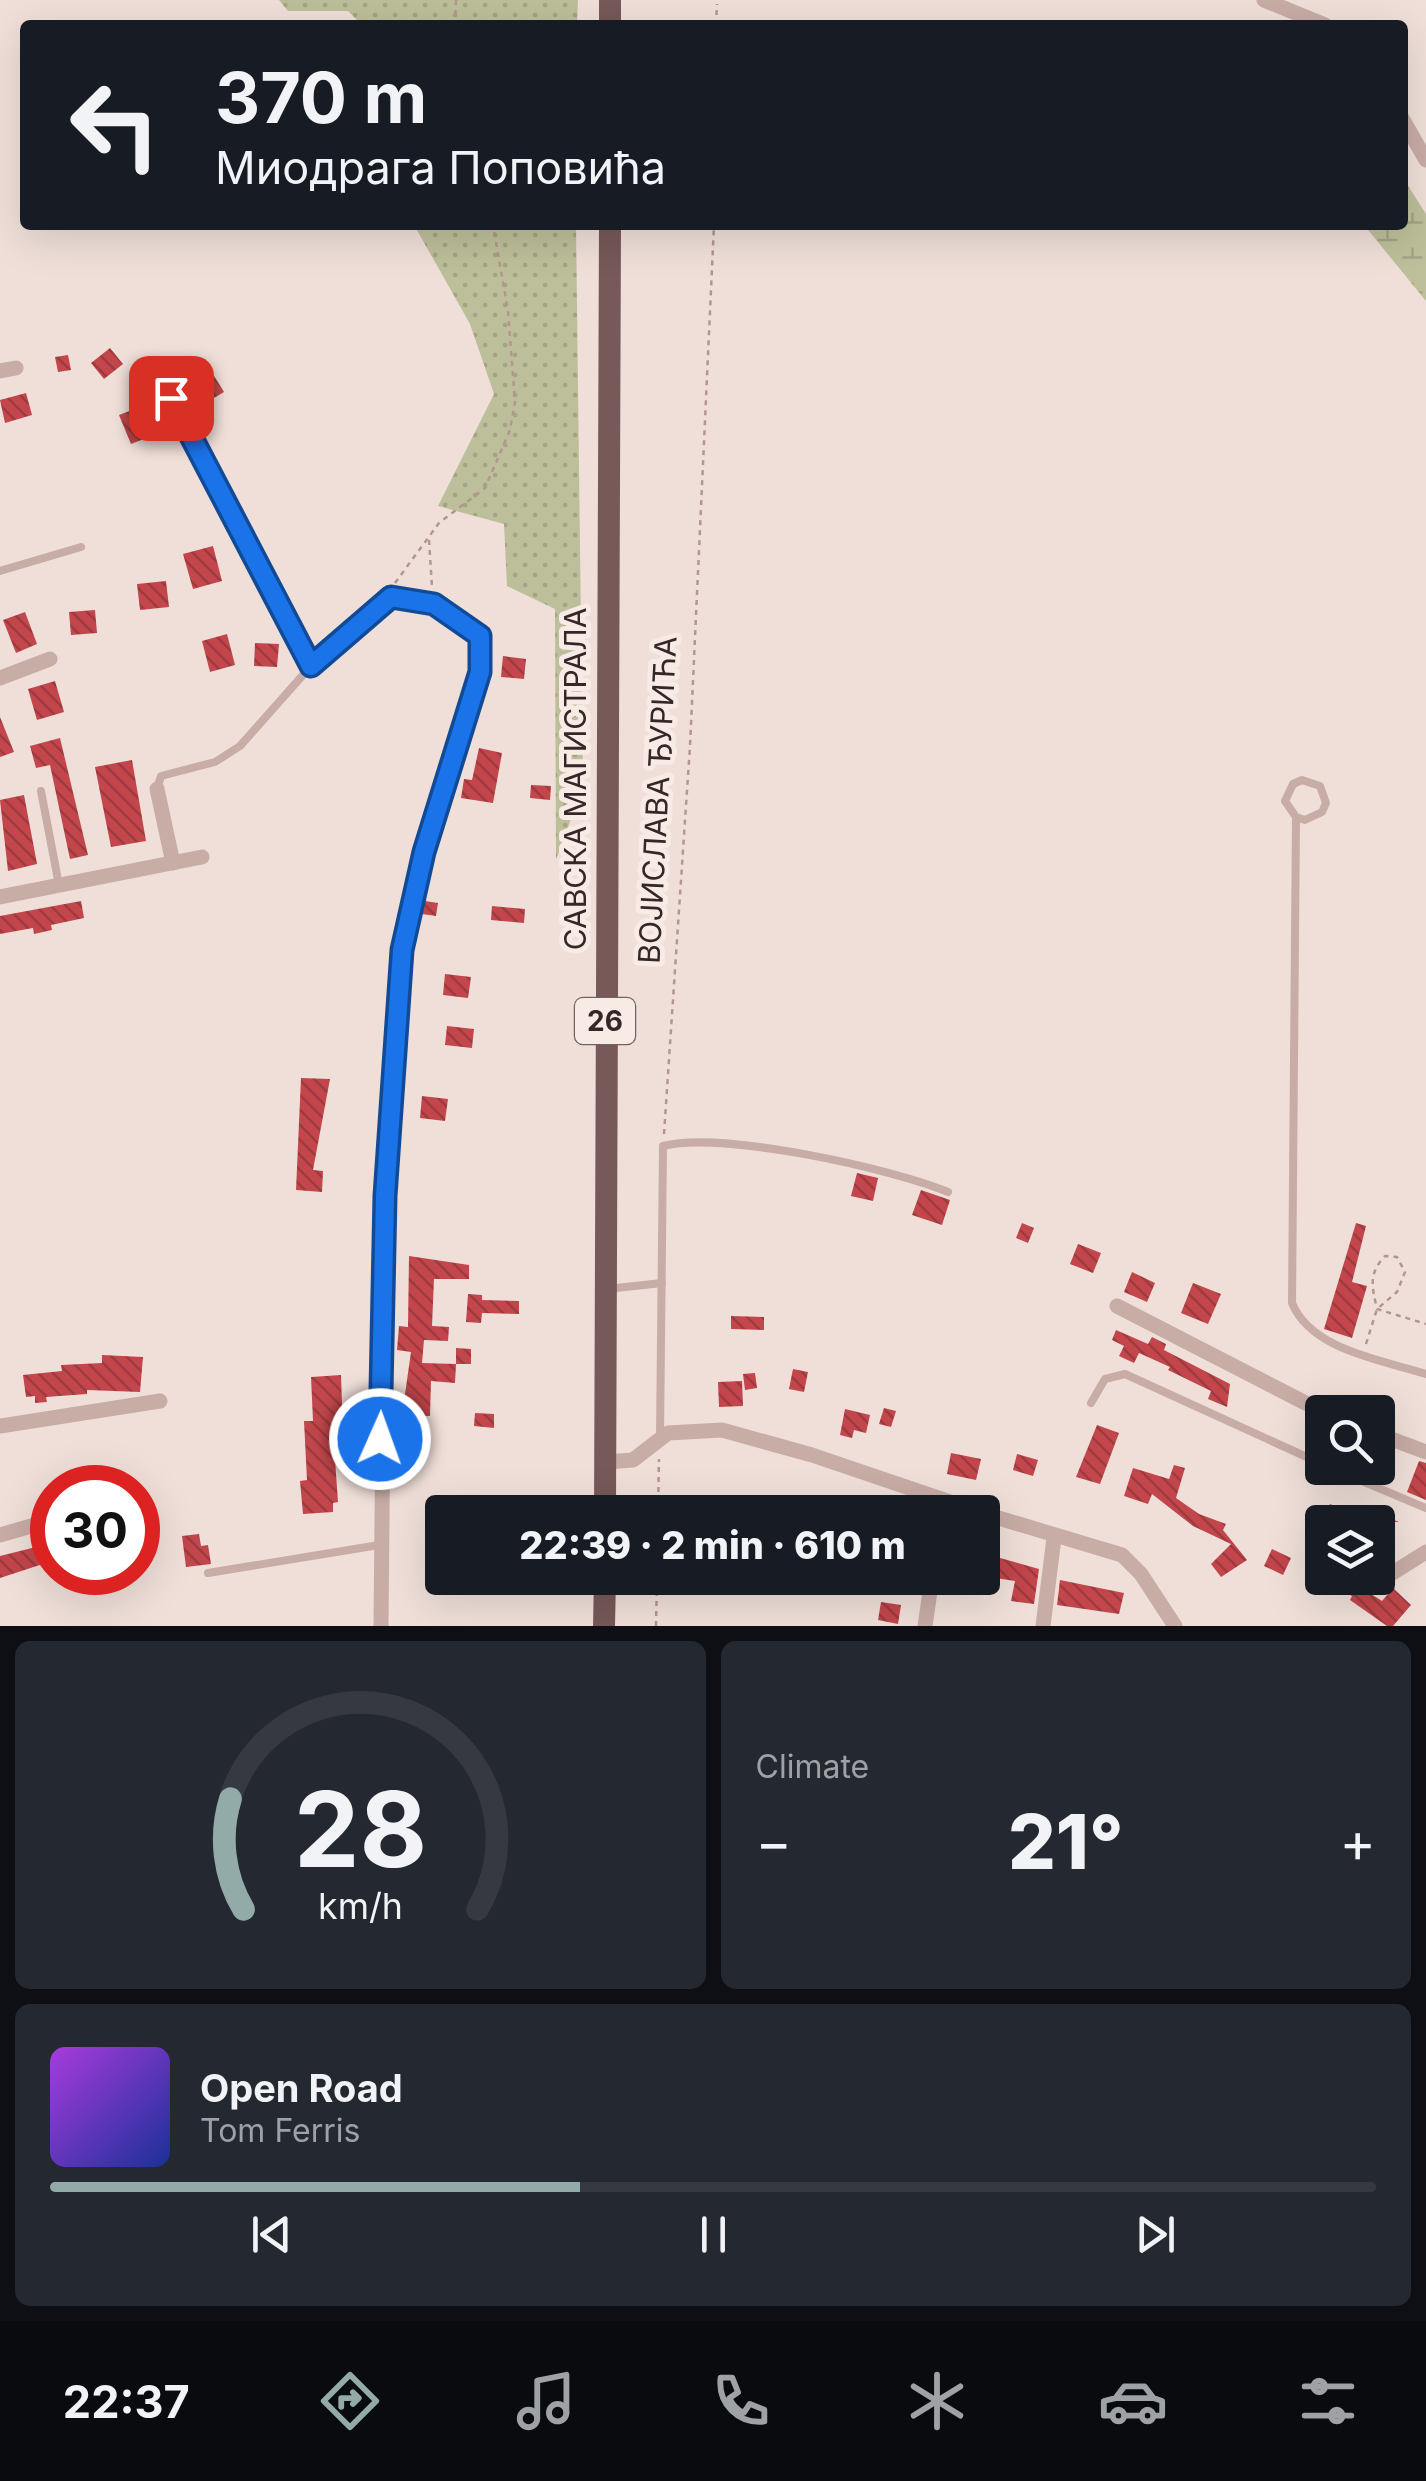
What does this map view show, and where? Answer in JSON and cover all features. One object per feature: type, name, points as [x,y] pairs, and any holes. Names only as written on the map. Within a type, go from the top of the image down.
[{"type":"main road","name":"САВСКА МАГИСТРАЛА","points":[[605,1495],[610,230]]},
{"type":"main road","points":[[604,1626],[605,1595]]},
{"type":"street","points":[[1264,0],[1314,20]]},
{"type":"street","points":[[1408,128],[1426,160]]},
{"type":"street","points":[[311,666],[383,600],[405,597],[434,604],[480,636],[480,672],[424,852],[402,950],[385,1196],[380,1626]]},
{"type":"street","points":[[0,678],[50,659]]},
{"type":"street","points":[[157,790],[173,863]]},
{"type":"street","points":[[0,896],[202,857]]},
{"type":"street","points":[[1116,1306],[1305,1403]]},
{"type":"street","points":[[0,1426],[160,1401]]},
{"type":"street","points":[[606,1462],[633,1460],[660,1437],[696,1429],[744,1435],[911,1495]]},
{"type":"street","points":[[1395,1440],[1426,1452]]},
{"type":"street","points":[[1000,1520],[1054,1538],[1122,1554],[1142,1574],[1175,1626]]},
{"type":"street","points":[[0,1534],[30,1526]]},
{"type":"street","points":[[1043,1626],[1054,1538]]},
{"type":"street","points":[[1395,1571],[1426,1552]]},
{"type":"street","points":[[924,1626],[929,1595]]},
{"type":"lane","points":[[157,790],[161,776],[214,762],[240,746],[311,666],[171,398]]},
{"type":"lane","points":[[0,571],[81,548]]},
{"type":"lane","points":[[1296,817],[1305,820],[1322,812],[1326,803],[1320,786],[1302,780],[1293,784],[1286,802],[1296,817],[1292,1303],[1309,1329],[1363,1354],[1426,1374]]},
{"type":"lane","points":[[41,791],[59,885]]},
{"type":"lane","points":[[660,1437],[657,1398],[663,1146],[687,1143],[816,1157],[904,1176],[948,1192]]},
{"type":"lane","points":[[605,1290],[662,1283]]},
{"type":"lane","points":[[1091,1403],[1105,1378],[1125,1374],[1305,1456]]},
{"type":"lane","points":[[1371,1485],[1426,1508]]},
{"type":"lane","points":[[208,1572],[379,1545]]},
{"type":"path","points":[[716,20],[717,4]]},
{"type":"path","points":[[383,600],[449,514],[485,488],[514,413],[508,311],[494,230]]},
{"type":"path","name":"ВОЈИСЛАВА ЂУРИЋА","points":[[663,1146],[689,765],[714,230]]},
{"type":"path","points":[[429,536],[434,604]]},
{"type":"path","points":[[1363,1354],[1377,1309],[1370,1283],[1375,1266],[1385,1256],[1397,1257],[1405,1272],[1397,1292],[1377,1309]]},
{"type":"path","points":[[1377,1309],[1426,1324]]},
{"type":"path","points":[[658,1495],[660,1437]]},
{"type":"path","points":[[656,1595],[656,1626]]},
{"type":"green space","points":[[279,0],[578,0],[577,20],[357,20],[348,11],[288,11]]},
{"type":"green space","points":[[1408,186],[1426,214],[1426,301],[1368,230],[1408,230]]},
{"type":"green space","points":[[417,230],[576,230],[583,786],[556,860],[555,609],[507,586],[504,524],[438,506],[494,394],[470,324]]},
{"type":"building","points":[[110,348],[123,364],[104,379],[91,363]]},
{"type":"building","points":[[68,355],[71,370],[58,372],[55,357]]},
{"type":"building","points":[[211,371],[224,392],[202,405],[189,384]]},
{"type":"building","points":[[26,393],[32,415],[5,423],[0,400]]},
{"type":"building","points":[[158,400],[166,421],[156,424],[159,433],[131,444],[119,415]]},
{"type":"building","points":[[213,546],[222,581],[193,589],[183,554]]},
{"type":"building","points":[[166,581],[169,607],[140,610],[137,584]]},
{"type":"building","points":[[95,610],[97,633],[71,635],[69,612]]},
{"type":"building","points":[[25,612],[37,644],[16,653],[3,620]]},
{"type":"building","points":[[227,634],[235,665],[210,672],[202,641]]},
{"type":"building","points":[[255,643],[279,644],[277,667],[254,666]]},
{"type":"building","points":[[503,656],[526,659],[524,679],[501,677]]},
{"type":"building","points":[[55,681],[64,712],[37,720],[28,689]]},
{"type":"building","points":[[0,717],[14,752],[0,757]]},
{"type":"building","points":[[60,738],[88,855],[70,859],[50,765],[36,768],[30,746]]},
{"type":"building","points":[[479,748],[502,753],[493,803],[461,798],[464,779],[472,780]]},
{"type":"building","points":[[132,760],[146,841],[111,847],[95,767]]},
{"type":"building","points":[[531,785],[551,786],[550,800],[530,798]]},
{"type":"building","points":[[24,795],[37,864],[8,871],[0,800]]},
{"type":"building","points":[[81,901],[84,918],[51,925],[52,930],[34,934],[33,928],[0,934],[0,916]]},
{"type":"building","points":[[425,901],[438,903],[436,916],[422,914]]},
{"type":"building","points":[[492,906],[525,909],[524,923],[491,920]]},
{"type":"building","points":[[445,974],[471,977],[468,998],[443,995]]},
{"type":"building","points":[[447,1026],[474,1029],[472,1048],[445,1045]]},
{"type":"building","points":[[301,1078],[330,1079],[313,1170],[323,1171],[322,1192],[296,1190]]},
{"type":"building","points":[[422,1096],[448,1099],[445,1121],[420,1118]]},
{"type":"building","points":[[857,1173],[878,1178],[873,1201],[851,1196]]},
{"type":"building","points":[[921,1190],[950,1200],[942,1225],[912,1215]]},
{"type":"building","points":[[1022,1223],[1034,1228],[1028,1243],[1016,1238]]},
{"type":"building","points":[[1356,1223],[1366,1226],[1352,1282],[1367,1286],[1352,1338],[1324,1329]]},
{"type":"building","points":[[1078,1244],[1101,1253],[1093,1273],[1070,1264]]},
{"type":"building","points":[[409,1256],[469,1265],[469,1279],[434,1279],[432,1326],[449,1327],[448,1341],[424,1340],[422,1363],[456,1364],[455,1383],[431,1381],[430,1416],[402,1415],[411,1352],[397,1350],[399,1326],[408,1327]]},
{"type":"building","points":[[1132,1272],[1155,1283],[1147,1302],[1124,1292]]},
{"type":"building","points":[[1193,1283],[1221,1294],[1208,1324],[1181,1313]]},
{"type":"building","points":[[468,1294],[482,1295],[482,1300],[519,1301],[519,1314],[482,1313],[481,1323],[466,1322]]},
{"type":"building","points":[[731,1316],[764,1317],[764,1330],[731,1329]]},
{"type":"building","points":[[1116,1330],[1148,1344],[1152,1337],[1166,1344],[1164,1350],[1230,1384],[1227,1407],[1208,1399],[1211,1391],[1168,1370],[1170,1367],[1139,1353],[1134,1363],[1119,1356],[1124,1346],[1112,1340]]},
{"type":"building","points":[[456,1348],[471,1349],[471,1364],[456,1364]]},
{"type":"building","points":[[102,1355],[143,1357],[140,1392],[87,1390],[87,1394],[46,1397],[47,1402],[35,1403],[35,1396],[26,1397],[23,1375],[62,1371],[61,1365],[102,1363]]},
{"type":"building","points":[[793,1369],[808,1372],[804,1392],[789,1389]]},
{"type":"building","points":[[755,1373],[757,1388],[745,1390],[743,1374]]},
{"type":"building","points":[[341,1375],[344,1459],[335,1459],[338,1502],[333,1503],[333,1512],[303,1514],[300,1481],[307,1480],[304,1421],[313,1421],[311,1377]]},
{"type":"building","points":[[742,1381],[743,1406],[719,1407],[718,1382]]},
{"type":"building","points":[[884,1408],[896,1411],[891,1427],[879,1424]]},
{"type":"building","points":[[845,1409],[870,1415],[866,1433],[854,1430],[852,1438],[840,1435]]},
{"type":"building","points":[[475,1413],[494,1414],[494,1428],[474,1426]]},
{"type":"building","points":[[1097,1425],[1119,1433],[1100,1484],[1076,1477]]},
{"type":"building","points":[[951,1453],[981,1459],[976,1480],[947,1474]]},
{"type":"building","points":[[1017,1454],[1038,1460],[1033,1476],[1013,1470]]},
{"type":"building","points":[[1419,1461],[1426,1463],[1426,1500],[1407,1492]]},
{"type":"building","points":[[1174,1465],[1185,1468],[1176,1498],[1199,1514],[1226,1524],[1223,1530],[1247,1560],[1221,1577],[1211,1564],[1231,1544],[1193,1526],[1152,1494],[1148,1504],[1124,1496],[1133,1468],[1169,1479]]},
{"type":"building","points":[[199,1534],[201,1546],[208,1545],[211,1564],[186,1567],[182,1536]]},
{"type":"building","points":[[30,1548],[30,1568],[0,1578],[0,1556]]},
{"type":"building","points":[[1272,1549],[1291,1558],[1283,1575],[1264,1566]]},
{"type":"building","points":[[1000,1558],[1039,1569],[1034,1604],[1011,1601],[1015,1581],[1000,1579]]},
{"type":"building","points":[[1060,1580],[1124,1593],[1119,1614],[1057,1605]]},
{"type":"building","points":[[1395,1590],[1411,1605],[1393,1626],[1387,1626],[1350,1600],[1352,1596],[1373,1595],[1382,1601],[1387,1595],[1395,1595]]},
{"type":"building","points":[[881,1602],[901,1605],[898,1624],[878,1620]]},
{"type":"route","points":[[171,398],[311,666],[391,597],[434,604],[480,636],[480,672],[424,852],[402,950],[385,1196],[380,1439]]}]
